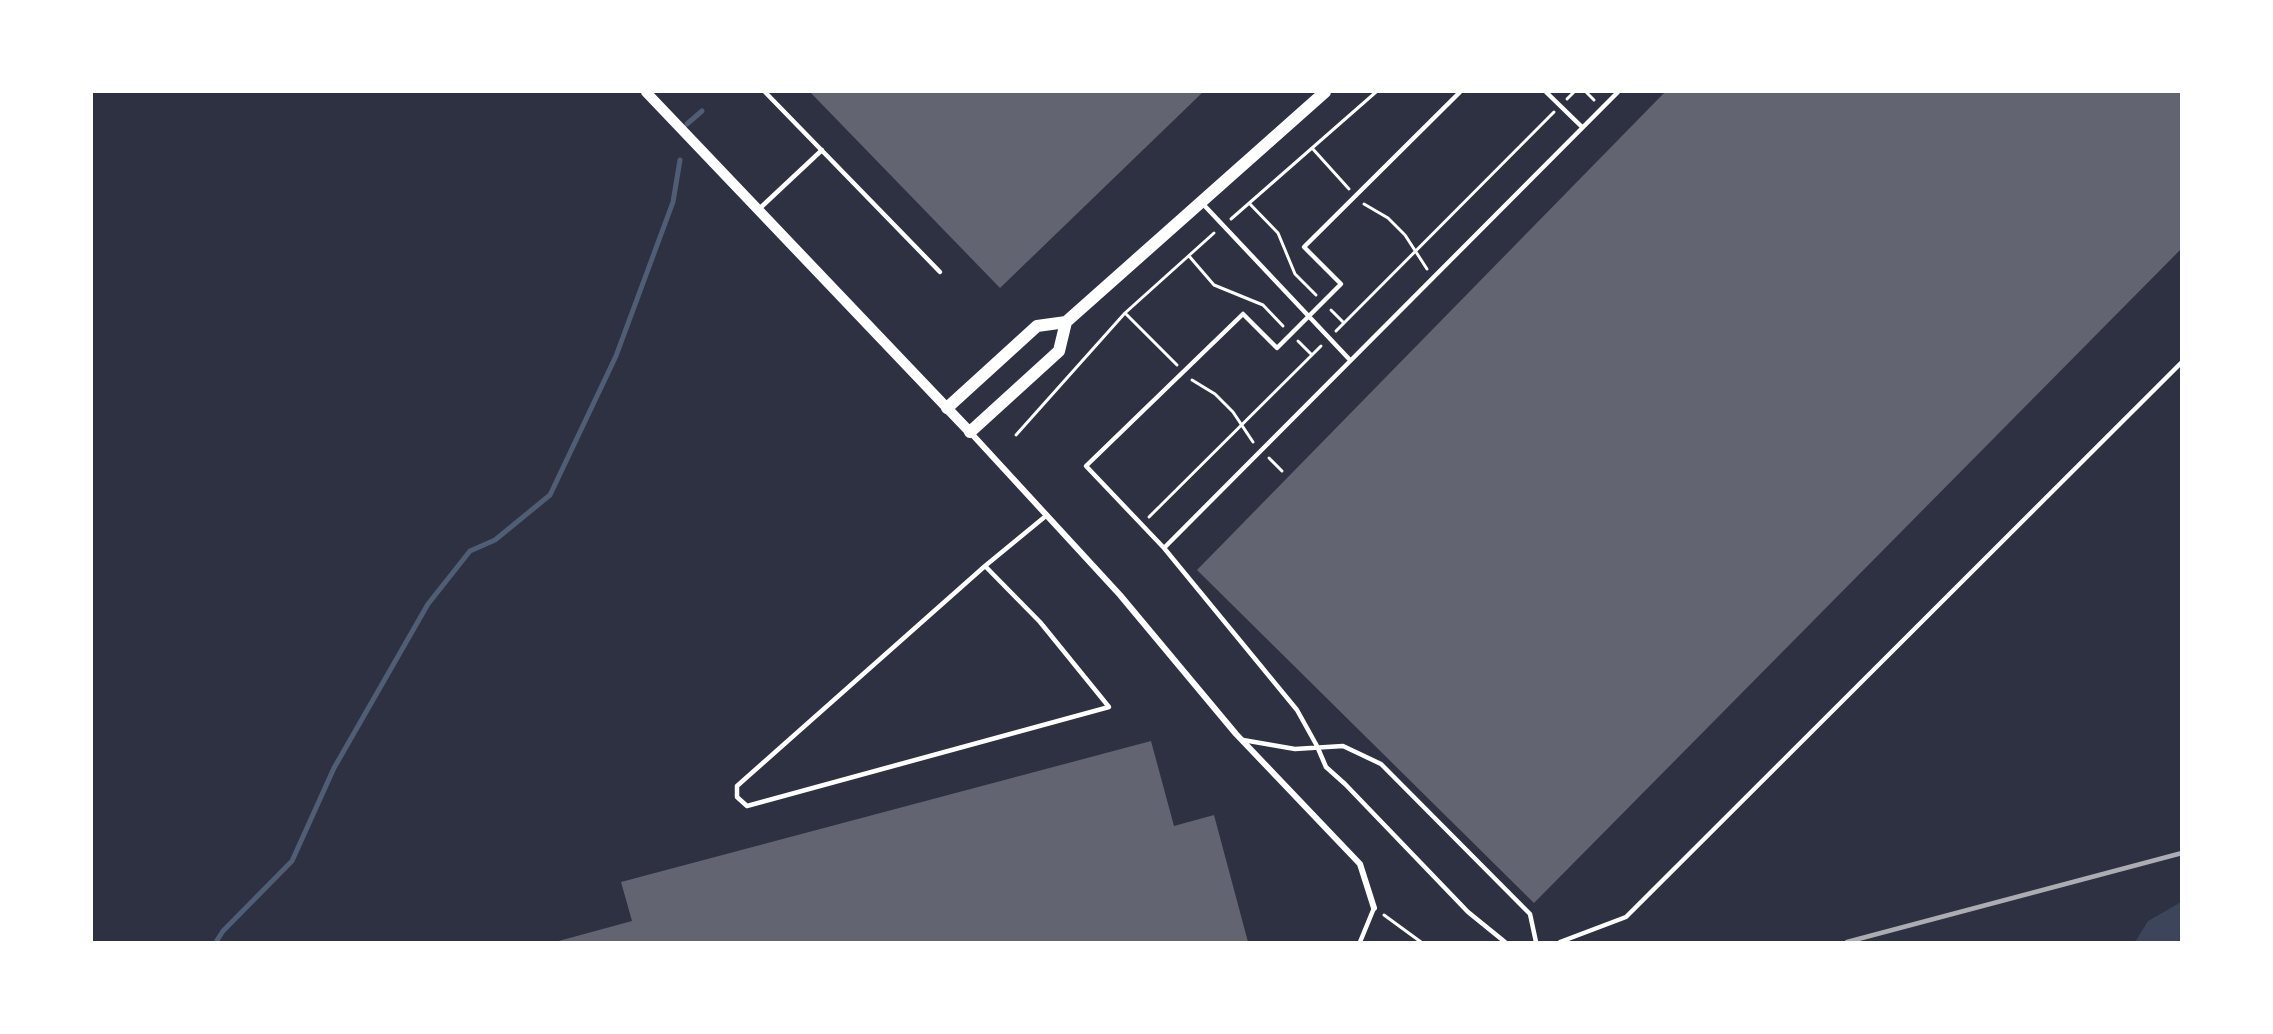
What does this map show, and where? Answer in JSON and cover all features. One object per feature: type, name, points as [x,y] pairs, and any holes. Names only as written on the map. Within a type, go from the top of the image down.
[{"type":"main road","points":[[947,408],[1037,327],[1066,322],[1325,92]]},
{"type":"main road","points":[[970,432],[1059,351],[1066,322]]},
{"type":"street","points":[[646,92],[1047,515],[1120,595],[1243,740],[1360,864],[1374,908]]},
{"type":"lane","points":[[765,92],[940,272]]},
{"type":"lane","points":[[1460,92],[1304,247],[1341,284],[1277,348],[1243,314],[1086,466],[1164,548],[1297,711],[1326,767],[1468,912],[1505,942]]},
{"type":"lane","points":[[1546,92],[1582,127]]},
{"type":"lane","points":[[1164,548],[1618,92]]},
{"type":"lane","points":[[757,210],[822,150]]},
{"type":"lane","points":[[1201,201],[1350,360]]},
{"type":"lane","points":[[1560,942],[1626,917],[2181,362]]},
{"type":"lane","points":[[986,566],[1040,622],[1109,707],[747,806],[737,797],[737,786],[986,566],[1047,515]]},
{"type":"lane","points":[[1243,740],[1294,749],[1343,746],[1381,764],[1530,914],[1536,942]]},
{"type":"lane","points":[[1360,942],[1374,908]]},
{"type":"path","points":[[1016,435],[1125,313],[1376,92]]},
{"type":"path","points":[[1141,524],[1572,92]]},
{"type":"path","points":[[1312,148],[1363,203],[1388,218],[1416,250],[1434,277]]},
{"type":"path","points":[[1249,203],[1278,234],[1295,274],[1344,323]]},
{"type":"path","points":[[1125,313],[1183,372],[1215,394],[1233,412],[1250,439],[1282,471]]},
{"type":"path","points":[[1374,908],[1421,942]]},
{"type":"shaded area","points":[[2181,902],[2181,942],[2135,942],[2148,921]]},
{"type":"building","points":[[810,92],[1203,92],[1000,288]]},
{"type":"building","points":[[1665,92],[2182,92],[2182,248],[1534,903],[1197,570]]},
{"type":"building","points":[[1151,741],[1174,826],[1214,815],[1248,942],[555,942],[632,921],[621,882]]},
{"type":"waterway","points":[[687,124],[702,111]]},
{"type":"waterway","points":[[216,942],[223,931],[292,861],[334,768],[428,604],[470,551],[495,540],[550,495],[616,356],[673,202],[680,160]]},
{"type":"railway","points":[[1847,942],[2182,853]]}]
